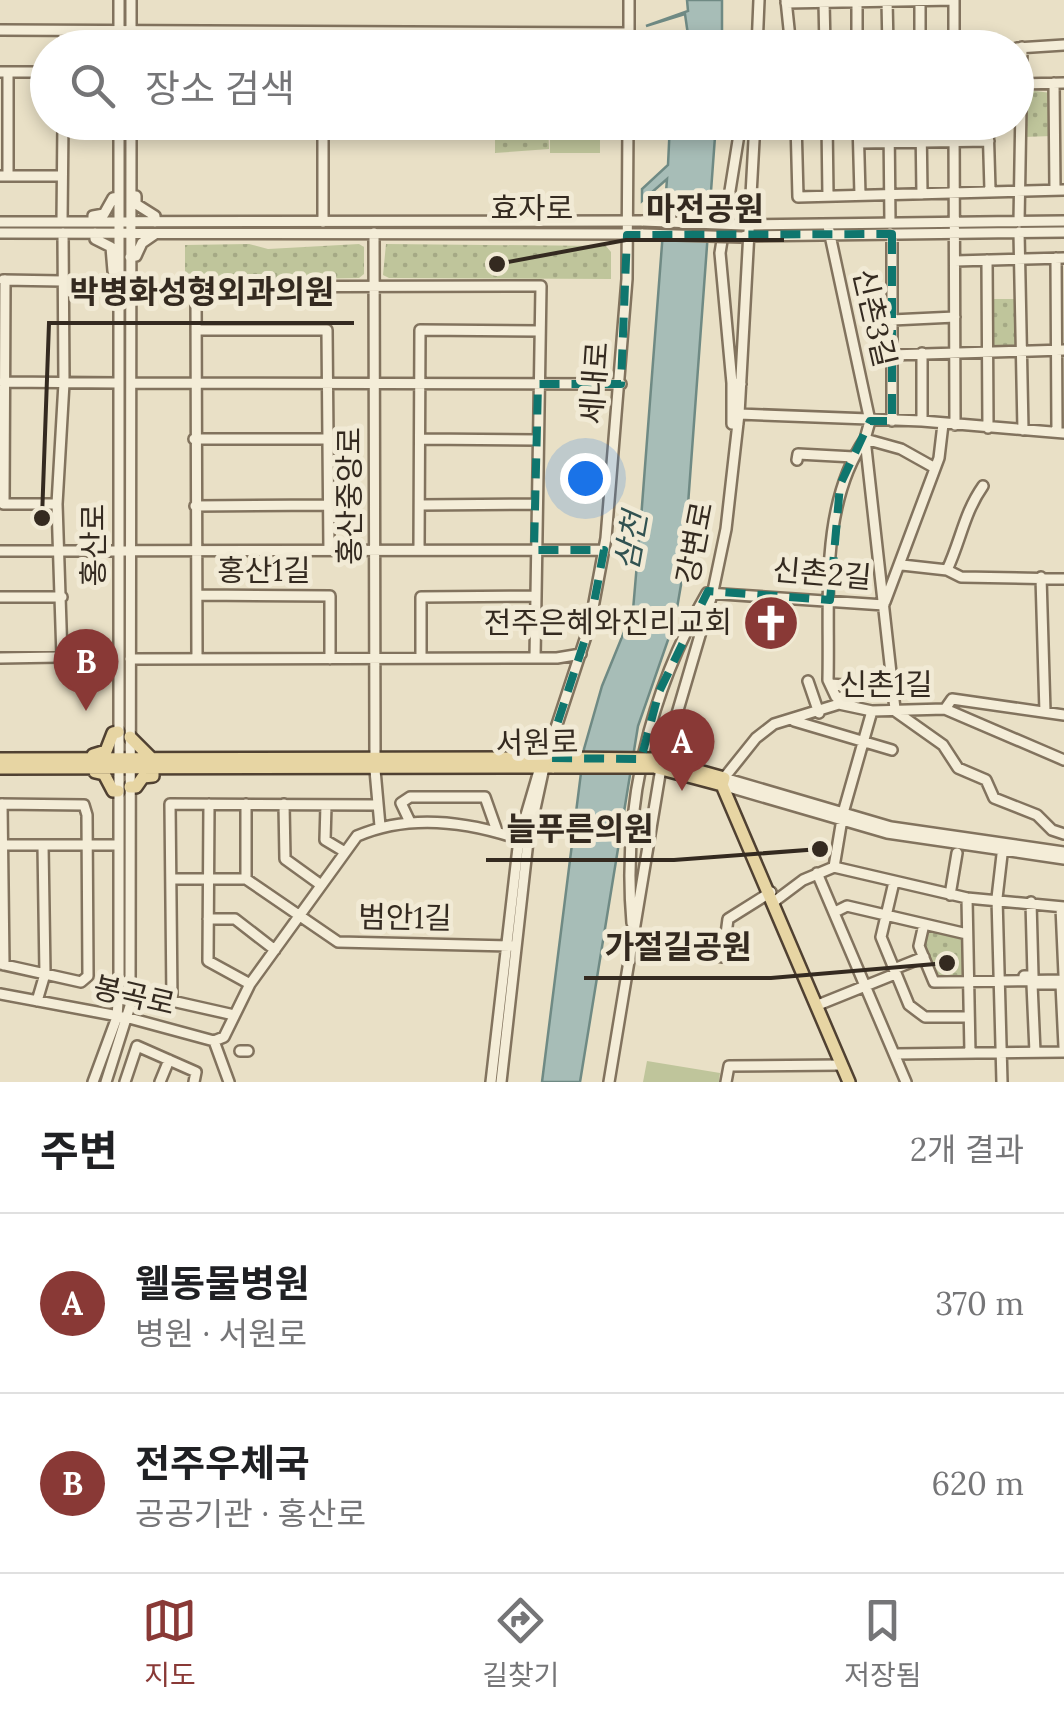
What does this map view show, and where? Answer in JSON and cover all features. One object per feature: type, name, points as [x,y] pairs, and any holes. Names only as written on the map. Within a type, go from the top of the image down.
[{"type":"main road","points":[[113,732],[124,734],[153,764],[153,776],[143,776],[136,787],[113,791],[111,781],[90,764],[87,755],[106,751],[113,732]]},
{"type":"main road","name":"서원로","points":[[0,759],[90,764]]},
{"type":"main road","name":"서원로","points":[[0,768],[90,764],[658,764],[723,781]]},
{"type":"main road","points":[[723,781],[850,1082]]},
{"type":"street","points":[[120,0],[125,30]]},
{"type":"street","points":[[125,30],[131,0]]},
{"type":"street","points":[[629,0],[629,30]]},
{"type":"street","points":[[758,30],[759,0]]},
{"type":"street","points":[[888,0],[888,30]]},
{"type":"street","points":[[920,0],[920,30]]},
{"type":"street","points":[[789,30],[786,1],[954,0],[954,30]]},
{"type":"street","points":[[824,1],[825,30]]},
{"type":"street","points":[[857,1],[857,30]]},
{"type":"street","points":[[0,30],[30,31]]},
{"type":"street","points":[[1034,47],[1064,45]]},
{"type":"street","points":[[30,72],[4,72],[4,176],[62,176]]},
{"type":"street","points":[[796,140],[798,196],[1059,190],[1059,83],[1034,84]]},
{"type":"street","points":[[62,657],[57,443],[64,382],[63,140]]},
{"type":"street","name":"홍산로","points":[[120,140],[119,197],[130,257],[124,551]]},
{"type":"street","name":"홍산로","points":[[106,1082],[128,1018],[124,551],[118,382],[119,270],[130,185],[131,140]]},
{"type":"street","points":[[320,140],[323,222]]},
{"type":"street","name":"세내로","points":[[491,1082],[528,841],[581,654],[604,550],[621,384],[628,140]]},
{"type":"street","points":[[736,384],[720,253],[738,140]]},
{"type":"street","name":"강변로","points":[[609,1082],[636,927],[658,764],[713,591],[738,419],[736,384],[754,140]]},
{"type":"street","points":[[827,140],[828,196]]},
{"type":"street","points":[[859,140],[860,195]]},
{"type":"street","points":[[1022,140],[1019,227],[1023,430]]},
{"type":"street","points":[[954,141],[954,425]]},
{"type":"street","points":[[859,143],[989,141],[990,190]]},
{"type":"street","name":"신촌3길","points":[[890,142],[892,421]]},
{"type":"street","points":[[922,142],[922,194]]},
{"type":"street","points":[[130,185],[136,185],[136,204],[155,216],[157,227],[136,256],[130,257]]},
{"type":"street","points":[[119,197],[113,198],[104,214],[93,216],[96,239],[110,247],[113,270],[119,270]]},
{"type":"street","name":"효자로","points":[[1019,227],[1064,221]]},
{"type":"street","name":"효자로","points":[[0,222],[62,228]]},
{"type":"street","name":"효자로","points":[[0,233],[323,222],[643,222],[747,231]]},
{"type":"street","name":"효자로","points":[[157,227],[374,234],[642,234],[954,227],[1064,232]]},
{"type":"street","name":"신촌3길","points":[[828,231],[850,316],[870,421],[837,497],[830,600],[830,684],[836,698],[864,706]]},
{"type":"street","name":"홍산중앙로","points":[[374,234],[375,805],[380,826]]},
{"type":"street","points":[[738,419],[922,421],[1060,433],[1060,258],[954,262]]},
{"type":"street","points":[[987,260],[988,428]]},
{"type":"street","points":[[57,504],[2,504],[2,280],[62,281]]},
{"type":"street","points":[[197,596],[194,439],[198,287],[541,286],[535,658]]},
{"type":"street","points":[[892,320],[955,318]]},
{"type":"street","points":[[196,330],[328,330],[330,550]]},
{"type":"street","points":[[419,550],[420,330],[540,330]]},
{"type":"street","points":[[890,355],[1060,350]]},
{"type":"street","name":"신촌3길","points":[[922,354],[922,421]]},
{"type":"street","points":[[2,382],[118,382]]},
{"type":"street","points":[[130,383],[621,384]]},
{"type":"street","points":[[942,424],[936,468],[902,565],[947,570],[962,577],[1064,579]]},
{"type":"street","points":[[194,439],[329,440]]},
{"type":"street","points":[[420,439],[537,440]]},
{"type":"street","points":[[864,439],[901,449],[936,468]]},
{"type":"street","name":"신촌3길","points":[[864,439],[894,710]]},
{"type":"street","points":[[796,460],[798,454],[854,456]]},
{"type":"street","points":[[947,570],[959,544],[966,510],[983,486]]},
{"type":"street","points":[[420,506],[536,504]]},
{"type":"street","points":[[195,506],[329,505]]},
{"type":"street","points":[[0,552],[604,550]]},
{"type":"street","name":"신촌2길","points":[[713,591],[884,605],[902,565]]},
{"type":"street","points":[[1041,578],[1044,712]]},
{"type":"street","points":[[636,927],[628,880],[642,748],[669,669],[697,610],[713,591]]},
{"type":"street","name":"홍산1길","points":[[197,659],[197,596],[330,596],[330,659]]},
{"type":"street","points":[[421,657],[422,596],[535,596]]},
{"type":"street","points":[[0,597],[62,597]]},
{"type":"street","points":[[0,658],[557,658],[581,654]]},
{"type":"street","points":[[557,658],[573,675]]},
{"type":"street","name":"신촌1길","points":[[808,681],[819,712]]},
{"type":"street","points":[[945,708],[952,699],[1064,715]]},
{"type":"street","name":"신촌1길","points":[[723,781],[756,738],[790,720],[839,704],[894,710],[945,708],[1064,760]]},
{"type":"street","points":[[834,866],[842,817],[865,742],[864,706]]},
{"type":"street","points":[[894,710],[942,745],[958,768],[986,780],[994,798],[1036,815],[1052,830],[1064,834]]},
{"type":"street","points":[[790,720],[892,750]]},
{"type":"street","name":"세내로","points":[[500,1082],[519,838],[548,764]]},
{"type":"street","name":"서원로","points":[[723,781],[745,792],[842,817],[1064,856]]},
{"type":"street","name":"서원로","points":[[723,781],[842,817]]},
{"type":"street","name":"홍산로","points":[[92,1082],[117,1016],[118,845],[124,789]]},
{"type":"street","points":[[734,805],[745,792]]},
{"type":"street","points":[[410,822],[401,803],[410,797],[485,798],[497,831]]},
{"type":"street","points":[[1,804],[84,804],[88,845],[88,976],[81,982],[2,964],[1,804]]},
{"type":"street","points":[[234,1016],[172,1001],[170,804],[375,805]]},
{"type":"street","points":[[209,804],[208,961],[250,984]]},
{"type":"street","points":[[246,804],[246,880]]},
{"type":"street","points":[[284,804],[285,858],[321,885]]},
{"type":"street","points":[[326,805],[325,840],[345,852]]},
{"type":"street","name":"범안1길","points":[[214,1041],[224,1036],[250,984],[357,836],[380,826],[427,820],[519,838]]},
{"type":"street","points":[[37,1001],[45,974],[43,845]]},
{"type":"street","points":[[3,846],[118,845]]},
{"type":"street","points":[[1002,1082],[997,898],[1003,847]]},
{"type":"street","points":[[950,895],[957,853]]},
{"type":"street","points":[[633,943],[723,957],[728,919],[834,866],[966,898],[1062,907],[1064,1049],[895,1054]]},
{"type":"street","points":[[818,873],[906,1082]]},
{"type":"street","points":[[171,879],[246,880],[300,917]]},
{"type":"street","points":[[894,882],[881,937],[909,1005],[924,1017],[969,1016]]},
{"type":"street","points":[[966,898],[970,1053]]},
{"type":"street","points":[[1031,902],[1034,1052]]},
{"type":"street","points":[[835,912],[848,906],[968,934]]},
{"type":"street","name":"범안1길","points":[[300,917],[338,942],[512,945]]},
{"type":"street","points":[[208,919],[235,919],[275,950]]},
{"type":"street","points":[[924,924],[920,946],[934,982],[1063,978]]},
{"type":"street","points":[[818,1005],[924,957]]},
{"type":"street","points":[[1001,976],[1063,978]]},
{"type":"street","name":"봉곡로","points":[[0,994],[128,1018],[214,1041]]},
{"type":"street","points":[[214,1041],[229,1082]]},
{"type":"street","points":[[125,1082],[137,1046],[196,1072],[194,1082]]},
{"type":"street","points":[[160,1082],[170,1060]]},
{"type":"street","points":[[726,1082],[729,1066],[842,1065]]},
{"type":"highlighted area","points":[[892,234],[892,421],[870,421],[840,485],[830,600],[708,591],[659,692],[641,759],[546,758],[590,624],[604,550],[534,550],[538,384],[621,384],[627,235]]},
{"type":"green space","points":[[1034,91],[1052,93],[1052,136],[1034,137]]},
{"type":"green space","points":[[495,140],[549,140],[549,149],[495,153]]},
{"type":"green space","points":[[550,140],[600,140],[600,153],[550,153]]},
{"type":"green space","points":[[249,244],[268,249],[359,244],[364,247],[364,274],[359,278],[185,281],[185,245]]},
{"type":"green space","points":[[386,244],[606,246],[611,252],[611,279],[389,278],[383,275]]},
{"type":"green space","points":[[993,299],[1019,299],[1020,345],[994,346]]},
{"type":"green space","points":[[924,924],[967,934],[969,981],[934,982],[919,946]]},
{"type":"green space","points":[[647,1061],[720,1073],[719,1082],[643,1082]]},
{"type":"water","points":[[687,0],[722,0],[722,30],[687,30],[685,14],[646,26],[688,11]]},
{"type":"water","name":"삼천","points":[[669,140],[715,140],[683,573],[675,620],[638,726],[580,1082],[542,1082],[584,749],[602,686],[633,610],[639,540],[617,550],[617,544],[640,532],[667,179],[642,201],[642,189],[668,165]]},
{"type":"place","name":"마전공원","points":[[497,264]]},
{"type":"place","name":"박병화성형외과의원","points":[[42,518]]},
{"type":"place","name":"전주은혜와진리교회","points":[[771,623]]},
{"type":"place","name":"전주우체국","points":[[86,711]]},
{"type":"place","name":"웰동물병원","points":[[682,791]]},
{"type":"place","name":"늘푸른의원","points":[[820,849]]},
{"type":"place","name":"가절길공원","points":[[947,963]]}]
